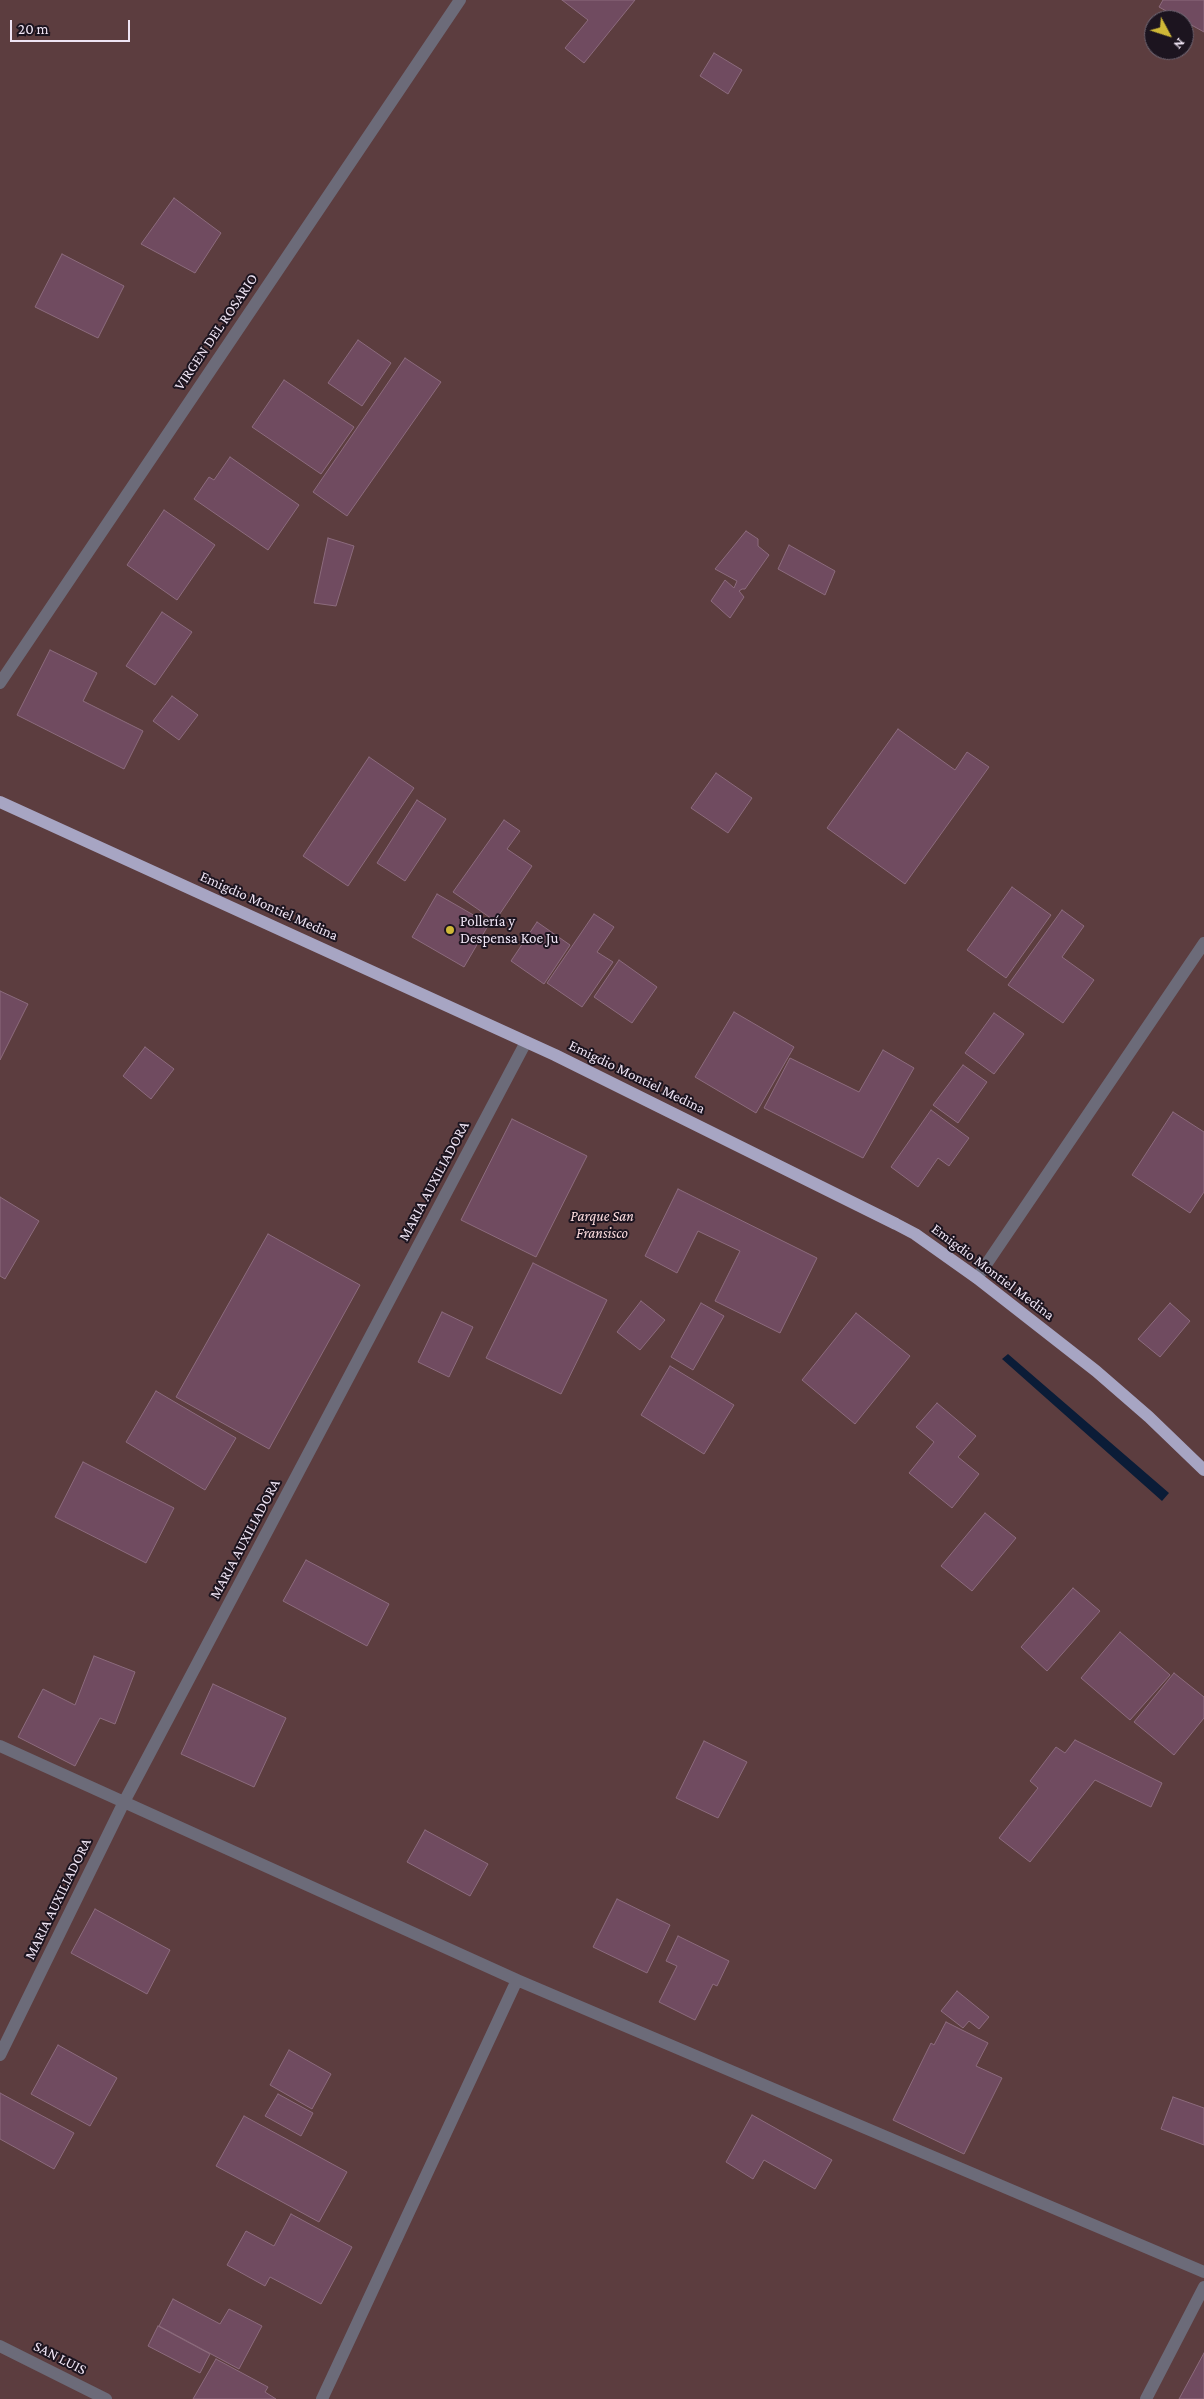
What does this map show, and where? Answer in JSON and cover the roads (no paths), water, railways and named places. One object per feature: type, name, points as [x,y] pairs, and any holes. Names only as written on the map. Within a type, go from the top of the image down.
[{"type":"main road","name":"Emigdio Montiel Medina","points":[[0,802],[526,1042],[855,1202],[915,1234],[977,1278],[1096,1371],[1150,1417],[1204,1470]]},
{"type":"street","name":"VIRGEN DEL ROSARIO","points":[[0,683],[460,0]]},
{"type":"street","points":[[977,1278],[1204,943]]},
{"type":"street","name":"MARIA AUXILIADORA","points":[[0,2054],[124,1802],[526,1042]]},
{"type":"street","points":[[0,1746],[517,1980],[1204,2272]]},
{"type":"street","points":[[322,2399],[517,1980]]},
{"type":"street","points":[[1146,2399],[1204,2287]]},
{"type":"street","name":"SAN LUIS","points":[[0,2346],[106,2399]]},
{"type":"water","points":[[1008,1354],[1169,1493],[1162,1501],[1002,1359]]},
{"type":"place","name":"Pollería y Despensa Koe Ju","points":[[450,930]]},
{"type":"park label","name":"Parque San Fransisco","points":[[602,1224]]}]
